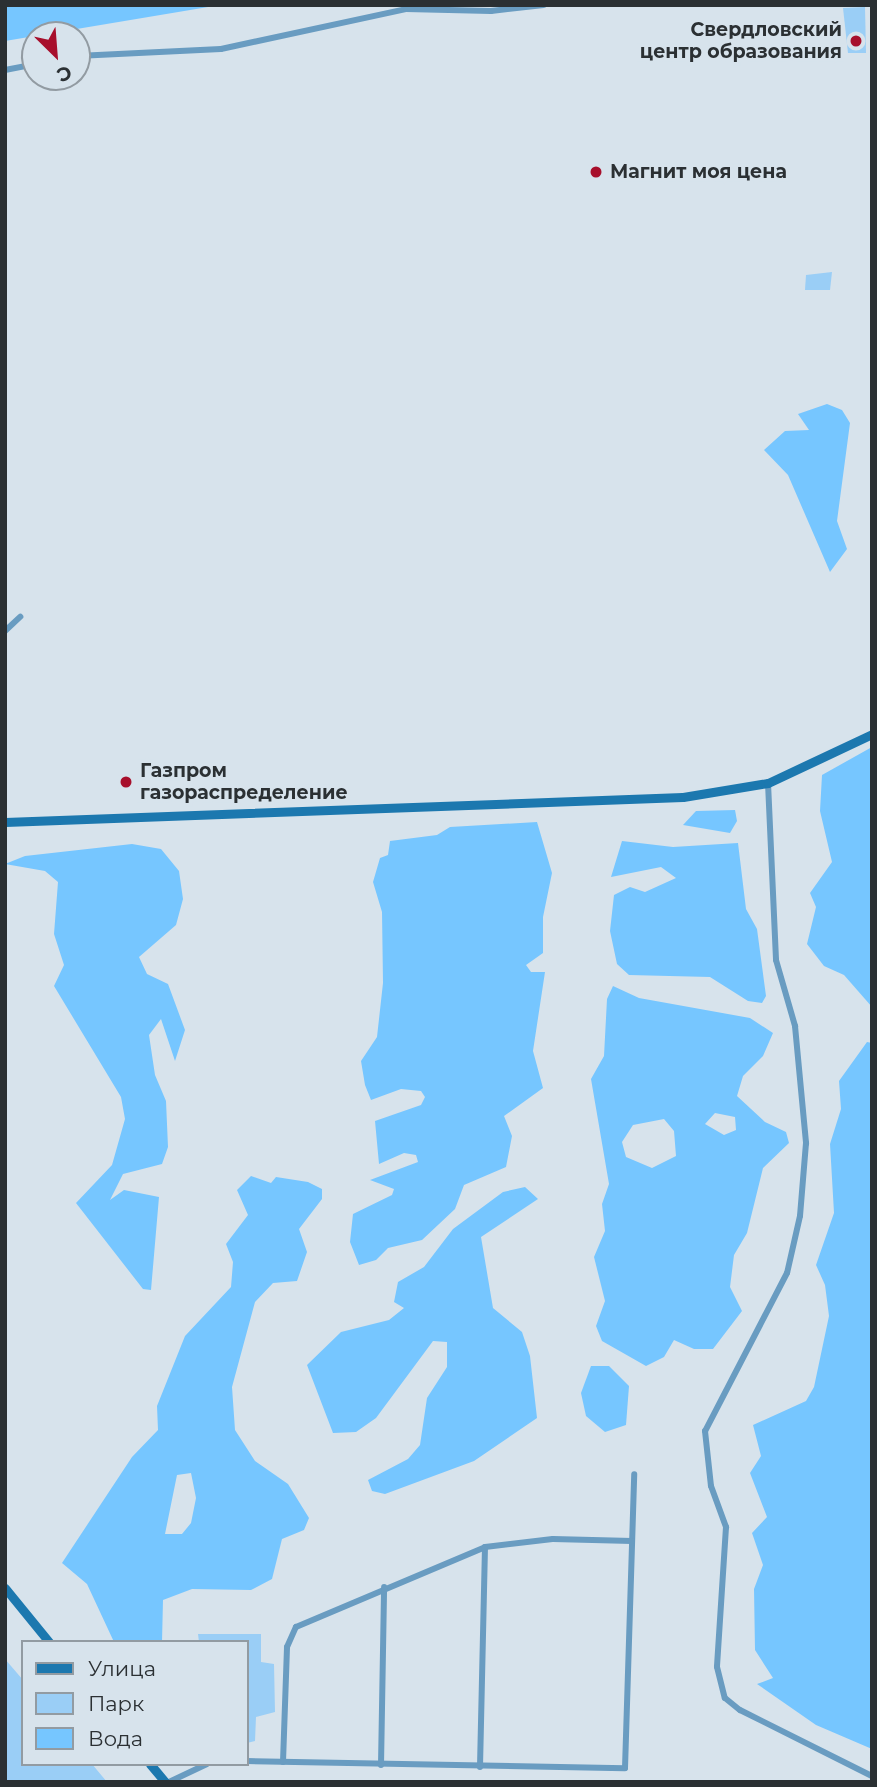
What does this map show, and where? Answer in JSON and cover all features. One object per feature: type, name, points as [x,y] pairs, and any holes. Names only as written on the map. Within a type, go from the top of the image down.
[{"type":"main road","points":[[5,822],[584,803],[708,794],[768,782],[872,734]]},
{"type":"main road","points":[[5,1588],[47,1640]]},
{"type":"main road","points":[[152,1766],[167,1782]]},
{"type":"street","points":[[91,55],[221,49],[406,9],[491,11],[544,5]]},
{"type":"street","points":[[5,631],[20,617]]},
{"type":"street","points":[[768,782],[776,960],[794,1026],[806,1143],[800,1216],[787,1273],[705,1431],[710,1486],[726,1527],[717,1667],[725,1698],[740,1710],[872,1776]]},
{"type":"street","points":[[248,1761],[625,1768],[634,1474]]},
{"type":"street","points":[[283,1762],[289,1635],[384,1587],[485,1547],[553,1539],[632,1541]]},
{"type":"street","points":[[480,1767],[485,1547]]},
{"type":"street","points":[[381,1765],[384,1587]]},
{"type":"street","points":[[167,1782],[203,1766]]},
{"type":"green space","points":[[865,7],[866,53],[848,53],[843,8]]},
{"type":"green space","points":[[832,272],[830,290],[805,290],[806,275]]},
{"type":"green space","points":[[198,1634],[261,1634],[261,1662],[274,1664],[275,1712],[256,1717],[255,1741],[248,1743],[248,1640],[199,1640]]},
{"type":"green space","points":[[5,1659],[21,1678],[21,1766],[94,1766],[107,1782],[5,1782]]},
{"type":"water","points":[[5,5],[220,5],[91,27],[91,21],[21,21],[21,38],[5,41]]},
{"type":"water","points":[[827,404],[842,410],[850,423],[837,521],[847,549],[830,572],[788,475],[764,450],[785,431],[809,430],[798,414]]},
{"type":"water","points":[[872,747],[872,1007],[844,975],[824,966],[807,944],[816,907],[810,893],[832,862],[820,811],[822,775]]},
{"type":"water","points":[[735,810],[737,821],[730,833],[683,825],[696,811]]},
{"type":"water","points":[[537,822],[552,873],[543,917],[543,953],[526,965],[531,972],[545,972],[533,1051],[543,1088],[504,1116],[512,1136],[506,1167],[464,1185],[455,1209],[422,1240],[388,1248],[376,1260],[359,1265],[350,1242],[353,1214],[392,1195],[394,1189],[370,1180],[418,1162],[416,1155],[404,1153],[379,1164],[375,1121],[421,1105],[425,1097],[421,1091],[401,1089],[371,1100],[365,1085],[361,1061],[377,1037],[383,983],[382,912],[373,882],[380,858],[388,855],[390,841],[437,835],[450,827]]},
{"type":"water","points":[[622,841],[673,847],[738,843],[746,909],[757,929],[766,996],[762,1003],[748,1001],[710,977],[629,975],[617,964],[610,931],[614,895],[630,887],[645,892],[676,878],[661,867],[611,877]]},
{"type":"water","points":[[132,844],[161,849],[179,871],[183,899],[176,925],[139,957],[147,974],[168,984],[185,1030],[175,1061],[161,1019],[149,1035],[155,1075],[166,1101],[168,1147],[162,1164],[123,1174],[110,1200],[124,1190],[159,1197],[151,1290],[143,1289],[76,1203],[112,1165],[125,1119],[121,1097],[54,986],[64,965],[54,934],[58,882],[45,871],[5,864],[25,856]]},
{"type":"water","points":[[613,986],[639,998],[750,1018],[773,1033],[763,1056],[743,1076],[737,1096],[765,1122],[786,1132],[789,1143],[763,1168],[747,1233],[734,1255],[730,1287],[742,1311],[713,1349],[694,1349],[674,1340],[664,1357],[646,1366],[602,1341],[596,1326],[605,1301],[594,1257],[605,1231],[602,1204],[609,1184],[591,1079],[604,1056],[607,999]],"holes":[[[715,1113],[735,1117],[736,1130],[724,1135],[705,1124]],[[664,1119],[674,1131],[676,1156],[652,1168],[626,1157],[622,1142],[633,1125]]]},
{"type":"water","points":[[867,1042],[872,1043],[872,1749],[816,1725],[757,1684],[773,1678],[755,1650],[754,1589],[763,1565],[752,1533],[767,1517],[750,1473],[761,1456],[753,1425],[806,1401],[814,1387],[829,1316],[825,1285],[816,1265],[834,1213],[830,1144],[841,1109],[839,1081]]},
{"type":"water","points":[[251,1176],[271,1183],[276,1177],[308,1182],[322,1189],[322,1199],[299,1229],[307,1252],[297,1281],[273,1283],[255,1302],[232,1387],[235,1430],[255,1461],[288,1484],[309,1518],[304,1530],[282,1539],[272,1579],[251,1590],[192,1589],[163,1600],[162,1640],[113,1640],[87,1584],[62,1563],[132,1457],[158,1430],[157,1406],[185,1336],[231,1287],[233,1262],[226,1244],[248,1215],[237,1190]],"holes":[[[191,1473],[196,1498],[191,1523],[182,1534],[165,1534],[177,1475]]]},
{"type":"water","points":[[525,1187],[538,1199],[481,1237],[493,1308],[522,1332],[530,1356],[537,1418],[474,1461],[385,1494],[372,1491],[368,1480],[408,1459],[420,1445],[427,1398],[447,1367],[447,1342],[433,1341],[376,1418],[356,1432],[333,1433],[307,1365],[341,1332],[389,1320],[404,1308],[394,1302],[398,1282],[424,1267],[453,1229],[503,1192]]},
{"type":"water","points":[[591,1366],[609,1366],[629,1386],[626,1425],[605,1432],[586,1416],[581,1393]]},
{"type":"place","name":"Свердловский центр образования","points":[[856,41]]},
{"type":"place","name":"Магнит моя цена","points":[[596,172]]},
{"type":"place","name":"Газпром газораспределение","points":[[126,782]]}]
